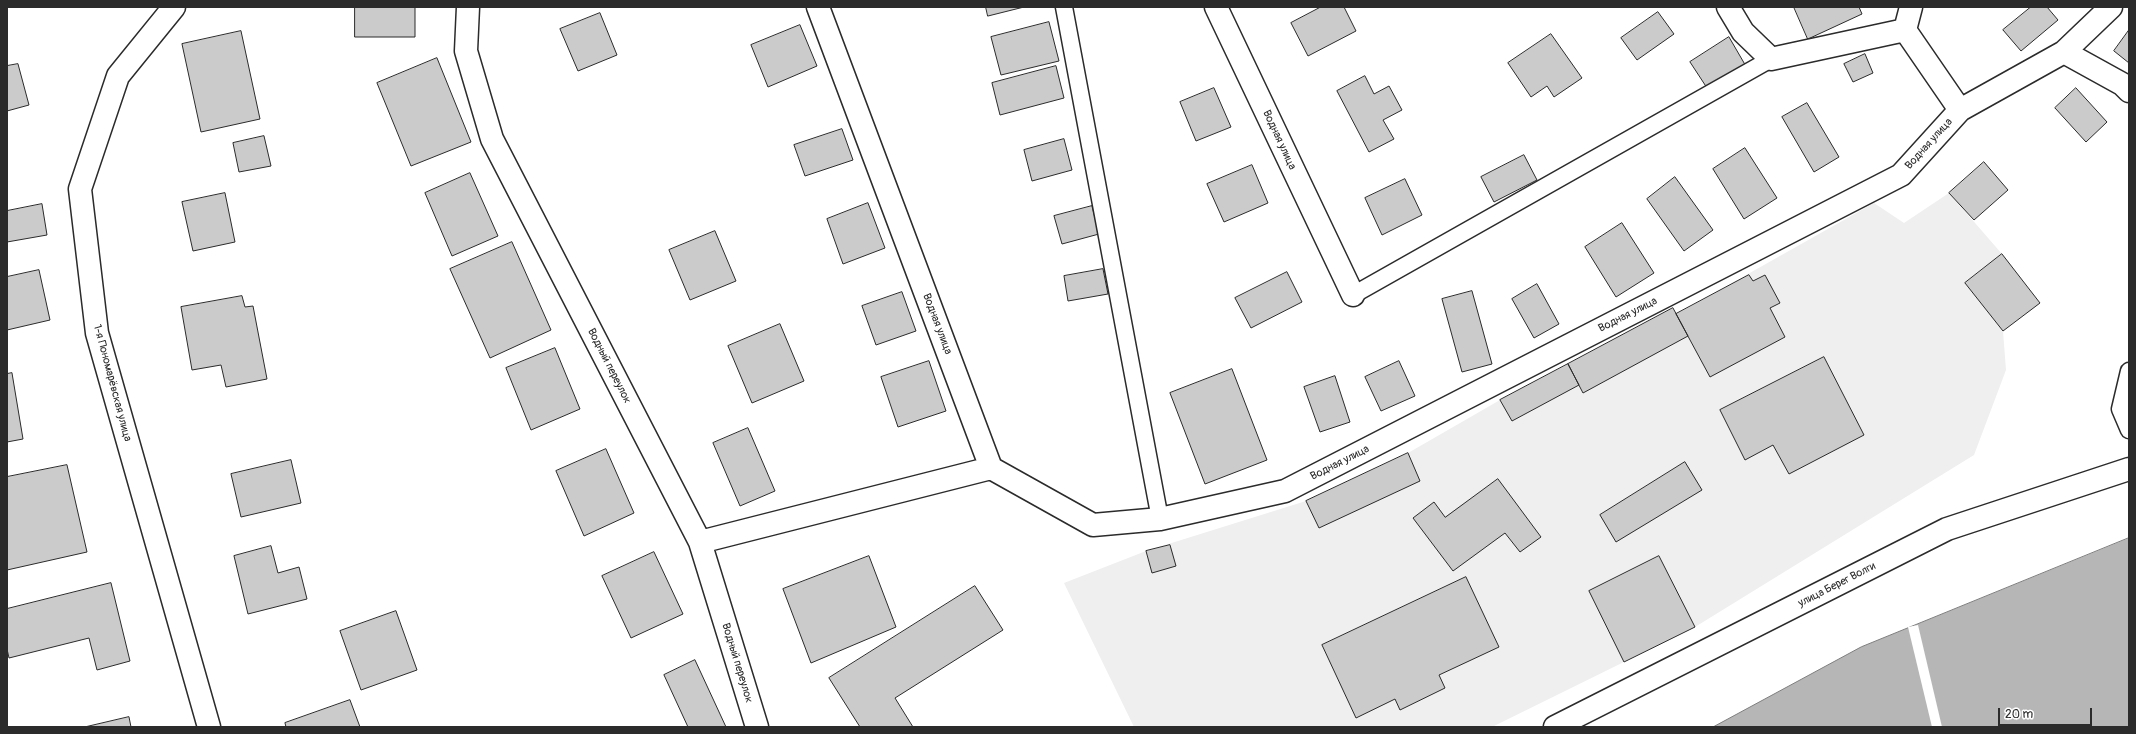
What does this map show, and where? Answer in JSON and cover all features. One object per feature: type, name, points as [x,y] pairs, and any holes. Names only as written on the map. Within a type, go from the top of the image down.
[{"type":"street","name":"1-я Пономарёвская улица","points":[[174,7],[118,76],[80,189],[98,334],[209,727]]},
{"type":"street","name":"Водный переулок","points":[[468,7],[466,51],[492,140],[700,542],[757,727]]},
{"type":"street","name":"Водная улица","points":[[818,7],[991,468],[1092,525],[1160,518],[1284,491],[1299,484],[1901,175],[1960,110],[2064,52],[2111,7]]},
{"type":"street","name":"Водная улица","points":[[1216,7],[1353,295]]},
{"type":"street","points":[[1728,7],[1743,32],[1771,59],[1905,30]]},
{"type":"street","points":[[1911,7],[1905,30],[1960,110]]},
{"type":"street","points":[[2064,52],[2122,84],[2129,91]]},
{"type":"street","points":[[700,542],[991,468]]},
{"type":"street","name":"улица Берег Волги","points":[[1555,727],[1947,529],[2129,469]]},
{"type":"lane","points":[[1064,7],[1160,518]]},
{"type":"lane","points":[[1353,295],[1771,59]]},
{"type":"lane","points":[[2129,370],[2120,409],[2129,430]]},
{"type":"shaded area","points":[[1949,193],[2002,254],[1966,283],[2003,331],[2006,370],[1974,455],[1695,627],[1492,727],[1134,727],[1064,583],[1146,551],[1306,501],[1408,453],[1500,400],[1673,308],[1677,314],[1874,203],[1904,223]]},
{"type":"shaded area","points":[[2129,538],[2129,727],[1713,727],[1861,647]]},
{"type":"pier","points":[[1918,625],[1942,727],[1932,727],[1908,627]]},
{"type":"building","points":[[355,7],[415,7],[415,37],[355,37]]},
{"type":"building","points":[[986,7],[1024,7],[988,16]]},
{"type":"building","points":[[1321,7],[1344,7],[1356,31],[1308,56],[1291,23]]},
{"type":"building","points":[[1794,7],[1859,7],[1862,14],[1808,39]]},
{"type":"building","points":[[2031,7],[2047,7],[2058,20],[2021,51],[2003,30]]},
{"type":"building","points":[[1658,12],[1674,34],[1637,60],[1621,38]]},
{"type":"building","points":[[600,13],[617,55],[578,71],[560,29]]},
{"type":"building","points":[[1049,22],[1059,61],[1001,75],[991,37]]},
{"type":"building","points":[[800,25],[817,66],[768,87],[751,45]]},
{"type":"building","points":[[2129,30],[2129,63],[2114,51]]},
{"type":"building","points":[[241,31],[260,119],[201,132],[182,44]]},
{"type":"building","points":[[1551,34],[1582,78],[1554,97],[1547,86],[1531,97],[1508,63]]},
{"type":"building","points":[[1729,37],[1747,68],[1709,91],[1690,62]]},
{"type":"building","points":[[1865,54],[1873,73],[1853,82],[1844,64]]},
{"type":"building","points":[[437,58],[471,142],[411,166],[377,83]]},
{"type":"building","points":[[18,64],[29,105],[7,111],[7,66]]},
{"type":"building","points":[[1056,66],[1064,98],[1000,115],[992,83]]},
{"type":"building","points":[[1365,76],[1374,94],[1389,86],[1402,110],[1383,120],[1394,139],[1369,152],[1337,91]]},
{"type":"building","points":[[1214,88],[1231,127],[1196,141],[1180,102]]},
{"type":"building","points":[[2076,88],[2107,122],[2086,142],[2055,108]]},
{"type":"building","points":[[1807,103],[1839,157],[1814,172],[1782,117]]},
{"type":"building","points":[[842,129],[853,160],[805,176],[794,145]]},
{"type":"building","points":[[264,136],[271,166],[239,172],[233,143]]},
{"type":"building","points":[[1064,139],[1072,170],[1032,181],[1024,150]]},
{"type":"building","points":[[1745,148],[1777,198],[1744,219],[1713,169]]},
{"type":"building","points":[[1524,155],[1537,180],[1494,202],[1481,177]]},
{"type":"building","points":[[1984,162],[2008,190],[1974,220],[1949,193]]},
{"type":"building","points":[[1252,165],[1268,203],[1224,222],[1207,184]]},
{"type":"building","points":[[470,173],[498,236],[452,256],[425,193]]},
{"type":"building","points":[[1675,177],[1713,230],[1684,251],[1647,199]]},
{"type":"building","points":[[1405,179],[1422,215],[1382,235],[1365,198]]},
{"type":"building","points":[[225,193],[235,242],[193,251],[182,202]]},
{"type":"building","points":[[868,203],[885,248],[843,264],[827,219]]},
{"type":"building","points":[[42,204],[47,235],[7,242],[7,211]]},
{"type":"building","points":[[1092,206],[1099,234],[1062,244],[1054,216]]},
{"type":"building","points":[[1622,223],[1654,273],[1616,297],[1585,247]]},
{"type":"building","points":[[715,231],[736,281],[690,300],[669,250]]},
{"type":"building","points":[[512,242],[551,330],[490,358],[450,269]]},
{"type":"building","points":[[2002,254],[2040,303],[2003,331],[1965,283]]},
{"type":"building","points":[[1103,269],[1108,294],[1068,301],[1064,276]]},
{"type":"building","points":[[39,270],[50,320],[7,330],[7,277]]},
{"type":"building","points":[[1287,272],[1302,302],[1251,328],[1235,298]]},
{"type":"building","points":[[1749,275],[1753,281],[1765,275],[1780,303],[1770,308],[1785,337],[1710,377],[1676,314]]},
{"type":"building","points":[[1537,284],[1559,324],[1534,338],[1512,299]]},
{"type":"building","points":[[1472,291],[1492,364],[1462,372],[1442,299]]},
{"type":"building","points":[[902,292],[916,331],[876,345],[862,306]]},
{"type":"building","points":[[242,296],[245,307],[253,306],[267,379],[226,387],[221,365],[192,370],[181,307]]},
{"type":"building","points":[[1673,308],[1688,336],[1583,393],[1568,364]]},
{"type":"building","points":[[780,324],[804,381],[752,403],[728,346]]},
{"type":"building","points":[[555,348],[580,409],[531,430],[506,368]]},
{"type":"building","points":[[1824,357],[1864,435],[1789,474],[1773,445],[1745,460],[1720,410]]},
{"type":"building","points":[[929,361],[946,411],[898,427],[881,377]]},
{"type":"building","points":[[1399,361],[1415,396],[1381,411],[1365,377]]},
{"type":"building","points":[[1568,364],[1579,385],[1512,421],[1500,400]]},
{"type":"building","points":[[1232,369],[1267,460],[1205,484],[1170,393]]},
{"type":"building","points":[[12,373],[23,439],[7,442],[7,374]]},
{"type":"building","points":[[1335,376],[1350,422],[1320,432],[1304,387]]},
{"type":"building","points":[[748,428],[775,491],[740,506],[713,443]]},
{"type":"building","points":[[606,449],[634,513],[584,536],[556,471]]},
{"type":"building","points":[[1408,453],[1420,481],[1319,528],[1306,501]]},
{"type":"building","points":[[291,460],[301,503],[241,517],[231,474]]},
{"type":"building","points":[[1685,462],[1702,490],[1616,542],[1600,515]]},
{"type":"building","points":[[67,465],[87,552],[7,570],[7,477]]},
{"type":"building","points":[[1498,479],[1541,537],[1520,552],[1505,533],[1453,571],[1413,518],[1434,502],[1445,517]]},
{"type":"building","points":[[1170,545],[1176,566],[1152,573],[1146,551]]},
{"type":"building","points":[[271,546],[278,573],[299,567],[307,599],[248,614],[234,556]]},
{"type":"building","points":[[654,552],[683,614],[631,638],[602,576]]},
{"type":"building","points":[[869,556],[896,627],[811,663],[783,589]]},
{"type":"building","points":[[1659,556],[1695,627],[1624,662],[1589,591]]},
{"type":"building","points":[[1466,577],[1499,647],[1439,675],[1445,688],[1400,710],[1395,699],[1356,718],[1322,645]]},
{"type":"building","points":[[111,583],[130,661],[97,670],[89,638],[9,658],[7,649],[7,609]]},
{"type":"building","points":[[975,586],[1003,630],[895,698],[913,727],[860,727],[829,678]]},
{"type":"building","points":[[396,611],[417,670],[361,690],[340,631]]},
{"type":"building","points":[[695,660],[726,727],[688,727],[664,675]]},
{"type":"building","points":[[350,700],[360,727],[286,727],[285,723]]},
{"type":"building","points":[[129,717],[131,727],[85,727]]}]
